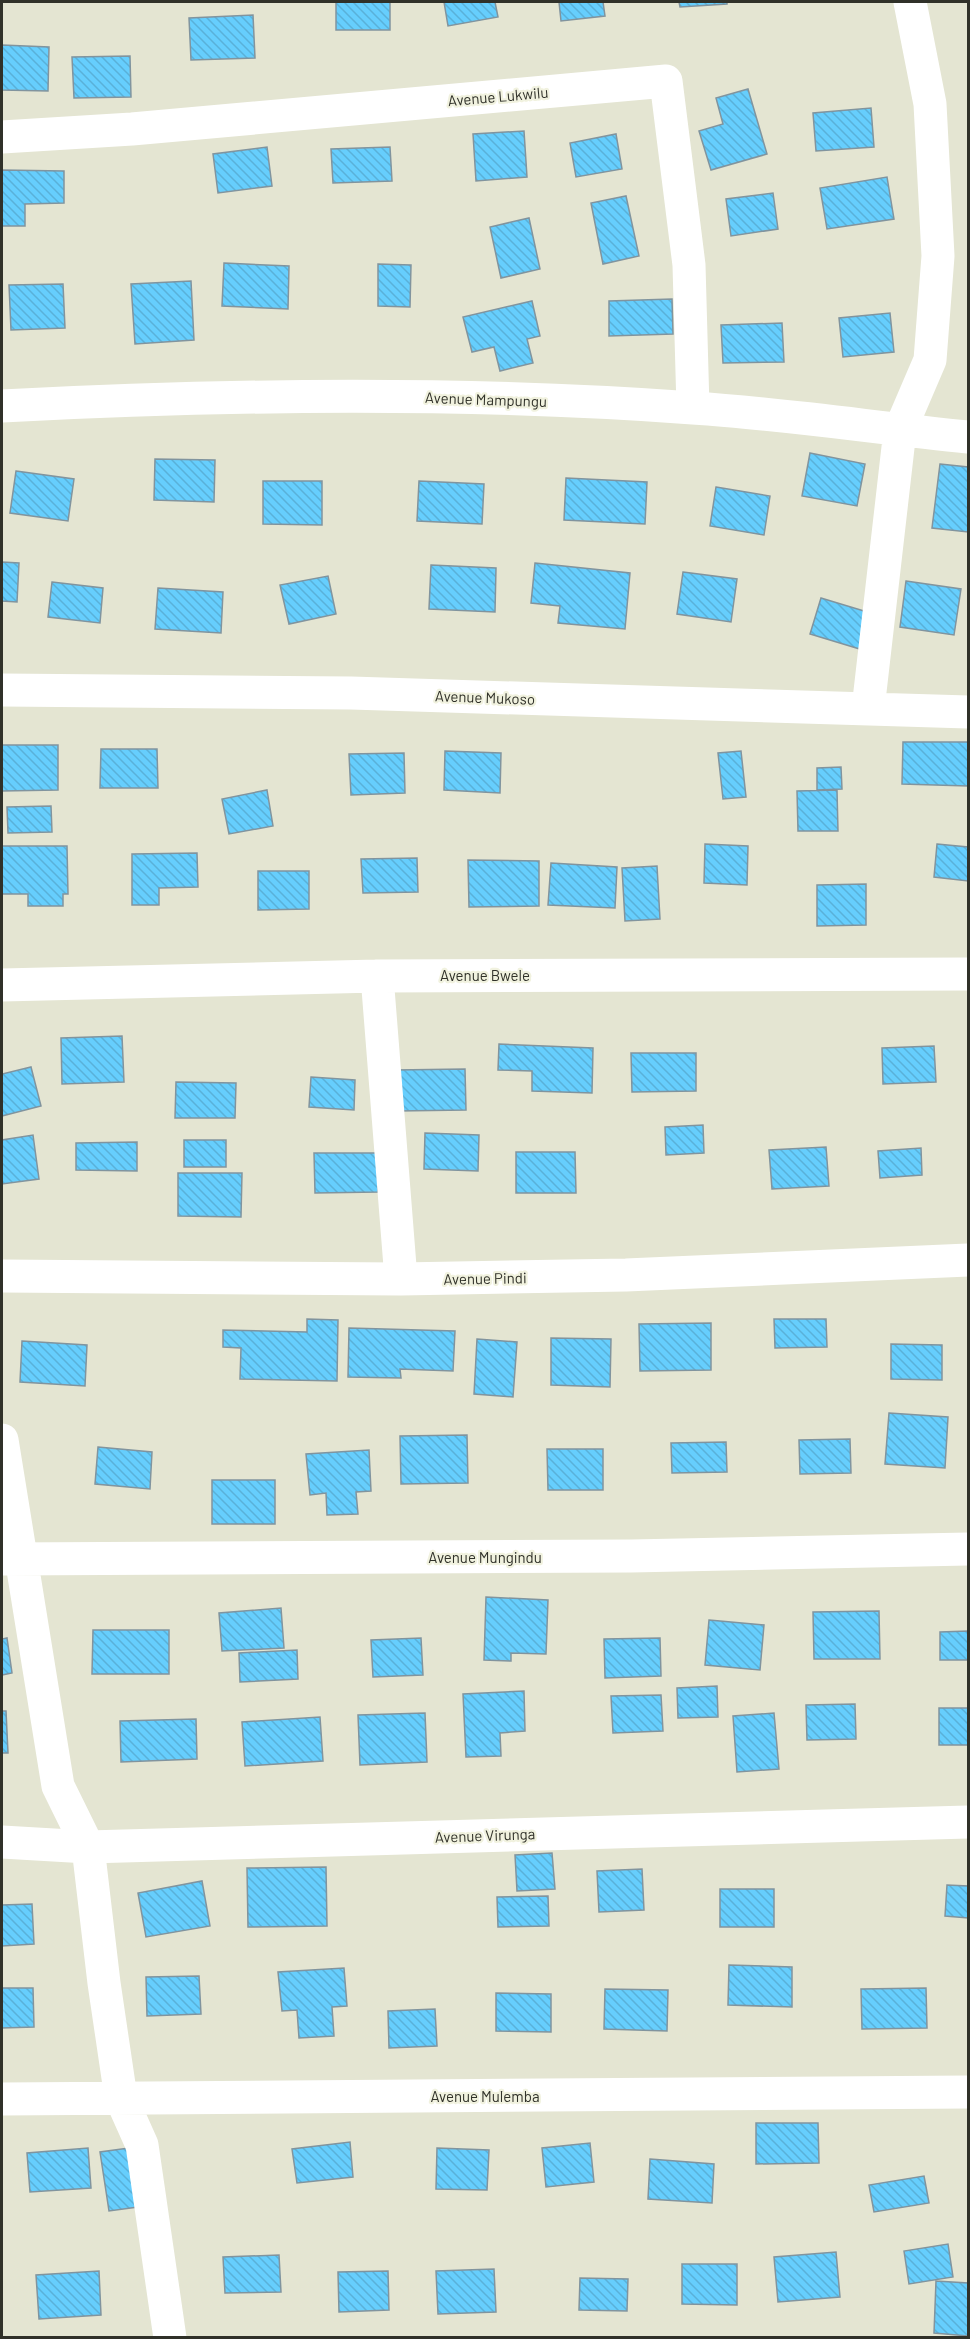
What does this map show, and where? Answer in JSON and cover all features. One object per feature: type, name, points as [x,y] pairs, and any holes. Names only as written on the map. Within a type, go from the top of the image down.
[{"type":"street","points":[[868,709],[900,430],[930,360],[938,256],[930,104],[910,2]]},
{"type":"street","name":"Avenue Lukwilu","points":[[2,137],[132,129],[666,81],[689,265],[693,408]]},
{"type":"street","name":"Avenue Mampungu","points":[[2,406],[142,399],[454,397],[693,408],[969,437]]},
{"type":"street","name":"Avenue Mukoso","points":[[2,690],[351,693],[969,712]]},
{"type":"street","name":"Avenue Bwele","points":[[2,985],[377,976],[969,974]]},
{"type":"street","points":[[377,976],[401,1279]]},
{"type":"street","name":"Avenue Pindi","points":[[2,1276],[401,1279],[626,1275],[969,1260]]},
{"type":"street","points":[[2,1440],[11,1559],[58,1785],[88,1847],[104,1983],[121,2098],[141,2145],[170,2337]]},
{"type":"street","name":"Avenue Mungindu","points":[[11,1559],[631,1556],[969,1549]]},
{"type":"street","name":"Avenue Virunga","points":[[2,1842],[88,1847],[969,1822]]},
{"type":"street","name":"Avenue Mulemba","points":[[2,2099],[969,2092]]},
{"type":"building","points":[[336,2],[390,2],[390,30],[336,30]]},
{"type":"building","points":[[444,2],[495,2],[498,17],[448,26]]},
{"type":"building","points":[[559,2],[603,2],[605,16],[561,21]]},
{"type":"building","points":[[679,2],[727,2],[727,4],[680,7]]},
{"type":"building","points":[[253,15],[255,58],[191,60],[189,18]]},
{"type":"building","points":[[2,45],[49,47],[48,91],[2,90]]},
{"type":"building","points":[[130,56],[131,97],[74,98],[72,57]]},
{"type":"building","points":[[748,89],[767,154],[711,170],[699,131],[723,124],[716,98]]},
{"type":"building","points":[[871,108],[874,147],[816,151],[813,113]]},
{"type":"building","points":[[524,131],[527,177],[476,181],[473,134]]},
{"type":"building","points":[[616,134],[622,169],[576,177],[570,143]]},
{"type":"building","points":[[267,147],[272,186],[218,193],[213,154]]},
{"type":"building","points":[[390,147],[392,181],[333,183],[331,149]]},
{"type":"building","points":[[2,170],[64,171],[64,203],[25,204],[25,226],[2,226]]},
{"type":"building","points":[[887,177],[894,219],[827,229],[820,188]]},
{"type":"building","points":[[773,193],[778,229],[731,236],[726,199]]},
{"type":"building","points":[[626,196],[639,256],[603,264],[591,203]]},
{"type":"building","points":[[529,218],[540,269],[501,278],[490,227]]},
{"type":"building","points":[[224,263],[289,266],[288,309],[222,306]]},
{"type":"building","points":[[378,264],[411,265],[410,307],[378,306]]},
{"type":"building","points":[[191,281],[194,340],[135,344],[131,284]]},
{"type":"building","points":[[63,284],[65,328],[11,330],[9,285]]},
{"type":"building","points":[[672,299],[673,334],[609,336],[609,301]]},
{"type":"building","points":[[532,301],[540,336],[527,339],[533,363],[500,371],[494,347],[472,352],[463,317]]},
{"type":"building","points":[[890,313],[894,352],[843,357],[839,318]]},
{"type":"building","points":[[782,323],[784,362],[723,363],[721,325]]},
{"type":"building","points":[[810,453],[865,464],[857,506],[802,496]]},
{"type":"building","points":[[155,459],[215,460],[214,502],[154,500]]},
{"type":"building","points":[[940,464],[968,467],[968,532],[932,528]]},
{"type":"building","points":[[16,471],[74,479],[68,521],[10,513]]},
{"type":"building","points":[[566,478],[647,482],[645,524],[564,520]]},
{"type":"building","points":[[263,481],[322,481],[322,525],[263,524]]},
{"type":"building","points":[[419,481],[484,484],[482,524],[417,521]]},
{"type":"building","points":[[716,487],[770,496],[764,535],[710,526]]},
{"type":"building","points":[[2,562],[19,563],[17,602],[2,601]]},
{"type":"building","points":[[535,563],[630,573],[625,629],[558,623],[560,606],[531,603]]},
{"type":"building","points":[[431,565],[496,568],[495,612],[429,609]]},
{"type":"building","points":[[683,572],[737,579],[731,622],[677,614]]},
{"type":"building","points":[[328,576],[336,614],[289,624],[280,585]]},
{"type":"building","points":[[906,581],[961,589],[954,635],[900,627]]},
{"type":"building","points":[[52,582],[103,588],[100,623],[48,617]]},
{"type":"building","points":[[158,588],[223,592],[221,633],[155,629]]},
{"type":"building","points":[[821,598],[874,614],[863,650],[810,634]]},
{"type":"building","points":[[903,742],[968,742],[968,786],[902,784]]},
{"type":"building","points":[[2,745],[58,745],[58,790],[2,791]]},
{"type":"building","points":[[101,749],[157,749],[158,788],[100,788]]},
{"type":"building","points":[[445,751],[501,753],[500,793],[444,790]]},
{"type":"building","points":[[741,751],[746,797],[723,799],[718,753]]},
{"type":"building","points":[[404,753],[405,793],[351,795],[349,754]]},
{"type":"building","points":[[841,767],[842,789],[817,790],[817,768]]},
{"type":"building","points":[[267,790],[273,826],[229,834],[222,799]]},
{"type":"building","points":[[837,790],[838,831],[798,831],[797,791]]},
{"type":"building","points":[[51,806],[52,832],[8,833],[7,807]]},
{"type":"building","points":[[705,844],[748,846],[747,885],[704,883]]},
{"type":"building","points":[[937,844],[968,847],[968,881],[934,877]]},
{"type":"building","points":[[2,846],[67,846],[68,894],[63,894],[63,906],[28,906],[28,894],[2,894]]},
{"type":"building","points":[[197,853],[198,887],[159,888],[159,905],[132,905],[132,854]]},
{"type":"building","points":[[417,858],[418,892],[363,893],[361,859]]},
{"type":"building","points":[[468,860],[539,861],[539,906],[469,907]]},
{"type":"building","points":[[551,863],[617,867],[615,908],[548,905]]},
{"type":"building","points":[[657,866],[660,919],[625,921],[622,868]]},
{"type":"building","points":[[258,871],[309,871],[309,909],[258,910]]},
{"type":"building","points":[[866,884],[866,925],[817,926],[817,885]]},
{"type":"building","points":[[122,1036],[124,1082],[62,1084],[61,1038]]},
{"type":"building","points":[[499,1044],[593,1048],[592,1093],[532,1091],[532,1071],[498,1070]]},
{"type":"building","points":[[934,1046],[936,1082],[883,1084],[882,1048]]},
{"type":"building","points":[[631,1053],[696,1053],[696,1091],[632,1092]]},
{"type":"building","points":[[31,1067],[41,1106],[2,1116],[2,1074]]},
{"type":"building","points":[[465,1069],[466,1110],[397,1111],[395,1070]]},
{"type":"building","points":[[311,1077],[355,1080],[354,1110],[309,1107]]},
{"type":"building","points":[[176,1082],[236,1083],[235,1118],[175,1118]]},
{"type":"building","points":[[703,1125],[704,1153],[666,1155],[665,1127]]},
{"type":"building","points":[[425,1133],[479,1135],[478,1171],[424,1169]]},
{"type":"building","points":[[33,1135],[39,1179],[2,1184],[2,1140]]},
{"type":"building","points":[[184,1140],[226,1140],[226,1167],[184,1167]]},
{"type":"building","points":[[137,1142],[137,1171],[76,1170],[76,1143]]},
{"type":"building","points":[[826,1147],[829,1186],[772,1189],[769,1150]]},
{"type":"building","points":[[921,1148],[922,1175],[880,1178],[878,1151]]},
{"type":"building","points":[[516,1152],[575,1152],[576,1193],[516,1193]]},
{"type":"building","points":[[314,1153],[377,1153],[378,1192],[315,1193]]},
{"type":"building","points":[[178,1173],[242,1173],[241,1217],[178,1216]]},
{"type":"building","points":[[307,1319],[338,1320],[337,1381],[240,1379],[241,1348],[223,1347],[223,1330],[307,1332]]},
{"type":"building","points":[[774,1319],[826,1319],[827,1347],[775,1348]]},
{"type":"building","points":[[711,1323],[711,1370],[640,1371],[639,1324]]},
{"type":"building","points":[[349,1328],[455,1331],[453,1371],[400,1369],[401,1378],[348,1377]]},
{"type":"building","points":[[551,1338],[611,1339],[610,1387],[551,1385]]},
{"type":"building","points":[[477,1339],[517,1342],[513,1397],[474,1394]]},
{"type":"building","points":[[22,1341],[87,1345],[85,1386],[20,1382]]},
{"type":"building","points":[[891,1344],[942,1345],[942,1380],[891,1379]]},
{"type":"building","points":[[889,1413],[948,1417],[945,1468],[885,1464]]},
{"type":"building","points":[[467,1435],[468,1483],[401,1484],[400,1436]]},
{"type":"building","points":[[850,1439],[851,1473],[800,1474],[799,1440]]},
{"type":"building","points":[[726,1442],[727,1472],[672,1473],[671,1443]]},
{"type":"building","points":[[98,1447],[152,1452],[150,1489],[95,1484]]},
{"type":"building","points":[[547,1449],[603,1449],[603,1490],[548,1490]]},
{"type":"building","points":[[369,1450],[371,1491],[356,1492],[358,1514],[327,1515],[326,1493],[310,1495],[306,1454]]},
{"type":"building","points":[[212,1480],[275,1480],[275,1524],[212,1524]]},
{"type":"building","points":[[486,1597],[548,1600],[546,1654],[511,1653],[511,1661],[484,1660]]},
{"type":"building","points":[[281,1608],[284,1648],[222,1651],[219,1613]]},
{"type":"building","points":[[879,1611],[880,1659],[814,1659],[813,1612]]},
{"type":"building","points":[[709,1620],[764,1625],[760,1670],[705,1665]]},
{"type":"building","points":[[93,1630],[169,1630],[169,1674],[92,1674]]},
{"type":"building","points":[[968,1631],[968,1660],[940,1660],[940,1632]]},
{"type":"building","points":[[7,1638],[12,1673],[2,1675],[2,1639]]},
{"type":"building","points":[[421,1638],[423,1675],[373,1677],[371,1640]]},
{"type":"building","points":[[660,1638],[661,1676],[605,1678],[604,1639]]},
{"type":"building","points":[[297,1650],[298,1679],[240,1682],[239,1653]]},
{"type":"building","points":[[717,1686],[718,1717],[678,1718],[677,1688]]},
{"type":"building","points":[[524,1691],[525,1731],[500,1733],[501,1756],[466,1757],[463,1694]]},
{"type":"building","points":[[661,1695],[663,1731],[613,1733],[611,1696]]},
{"type":"building","points":[[855,1704],[856,1739],[807,1740],[806,1705]]},
{"type":"building","points":[[939,1708],[968,1708],[968,1745],[939,1745]]},
{"type":"building","points":[[2,1711],[6,1711],[8,1753],[2,1753]]},
{"type":"building","points":[[425,1713],[427,1762],[360,1765],[358,1715]]},
{"type":"building","points":[[774,1713],[779,1769],[737,1772],[733,1716]]},
{"type":"building","points":[[320,1717],[323,1761],[245,1766],[242,1722]]},
{"type":"building","points":[[196,1719],[197,1759],[121,1762],[120,1721]]},
{"type":"building","points":[[552,1853],[555,1889],[517,1891],[515,1855]]},
{"type":"building","points":[[326,1867],[327,1926],[248,1927],[247,1868]]},
{"type":"building","points":[[642,1869],[644,1910],[599,1912],[597,1871]]},
{"type":"building","points":[[202,1881],[210,1926],[146,1937],[138,1893]]},
{"type":"building","points":[[947,1885],[968,1886],[968,1918],[945,1916]]},
{"type":"building","points":[[720,1889],[774,1889],[774,1927],[720,1927]]},
{"type":"building","points":[[548,1896],[549,1926],[498,1927],[497,1897]]},
{"type":"building","points":[[32,1904],[34,1944],[2,1946],[2,1905]]},
{"type":"building","points":[[729,1965],[792,1967],[792,2007],[728,2005]]},
{"type":"building","points":[[344,1968],[347,2006],[332,2007],[334,2036],[299,2038],[297,2010],[282,2011],[278,1972]]},
{"type":"building","points":[[199,1976],[201,2014],[147,2016],[146,1977]]},
{"type":"building","points":[[2,1988],[33,1988],[34,2027],[2,2028]]},
{"type":"building","points":[[926,1988],[927,2028],[862,2029],[861,1989]]},
{"type":"building","points":[[605,1989],[668,1990],[667,2031],[604,2029]]},
{"type":"building","points":[[496,1993],[551,1994],[551,2032],[496,2031]]},
{"type":"building","points":[[435,2009],[437,2046],[389,2048],[388,2011]]},
{"type":"building","points":[[756,2123],[818,2123],[819,2163],[756,2164]]},
{"type":"building","points":[[350,2142],[353,2177],[297,2183],[292,2149]]},
{"type":"building","points":[[590,2143],[594,2182],[546,2187],[542,2148]]},
{"type":"building","points":[[136,2147],[145,2206],[109,2211],[100,2152]]},
{"type":"building","points":[[88,2148],[91,2188],[30,2192],[27,2153]]},
{"type":"building","points":[[437,2148],[489,2150],[487,2190],[436,2189]]},
{"type":"building","points":[[650,2159],[714,2164],[712,2203],[648,2199]]},
{"type":"building","points":[[924,2176],[929,2203],[874,2212],[869,2185]]},
{"type":"building","points":[[948,2244],[953,2277],[909,2284],[904,2251]]},
{"type":"building","points":[[836,2252],[840,2297],[778,2302],[774,2257]]},
{"type":"building","points":[[279,2255],[281,2292],[225,2293],[223,2257]]},
{"type":"building","points":[[682,2264],[737,2264],[737,2305],[682,2304]]},
{"type":"building","points":[[494,2269],[496,2312],[438,2314],[436,2271]]},
{"type":"building","points":[[99,2271],[101,2315],[39,2319],[36,2275]]},
{"type":"building","points":[[388,2271],[389,2310],[339,2312],[338,2272]]},
{"type":"building","points":[[580,2278],[628,2279],[627,2311],[579,2310]]},
{"type":"building","points":[[936,2281],[968,2283],[968,2336],[934,2333]]}]
